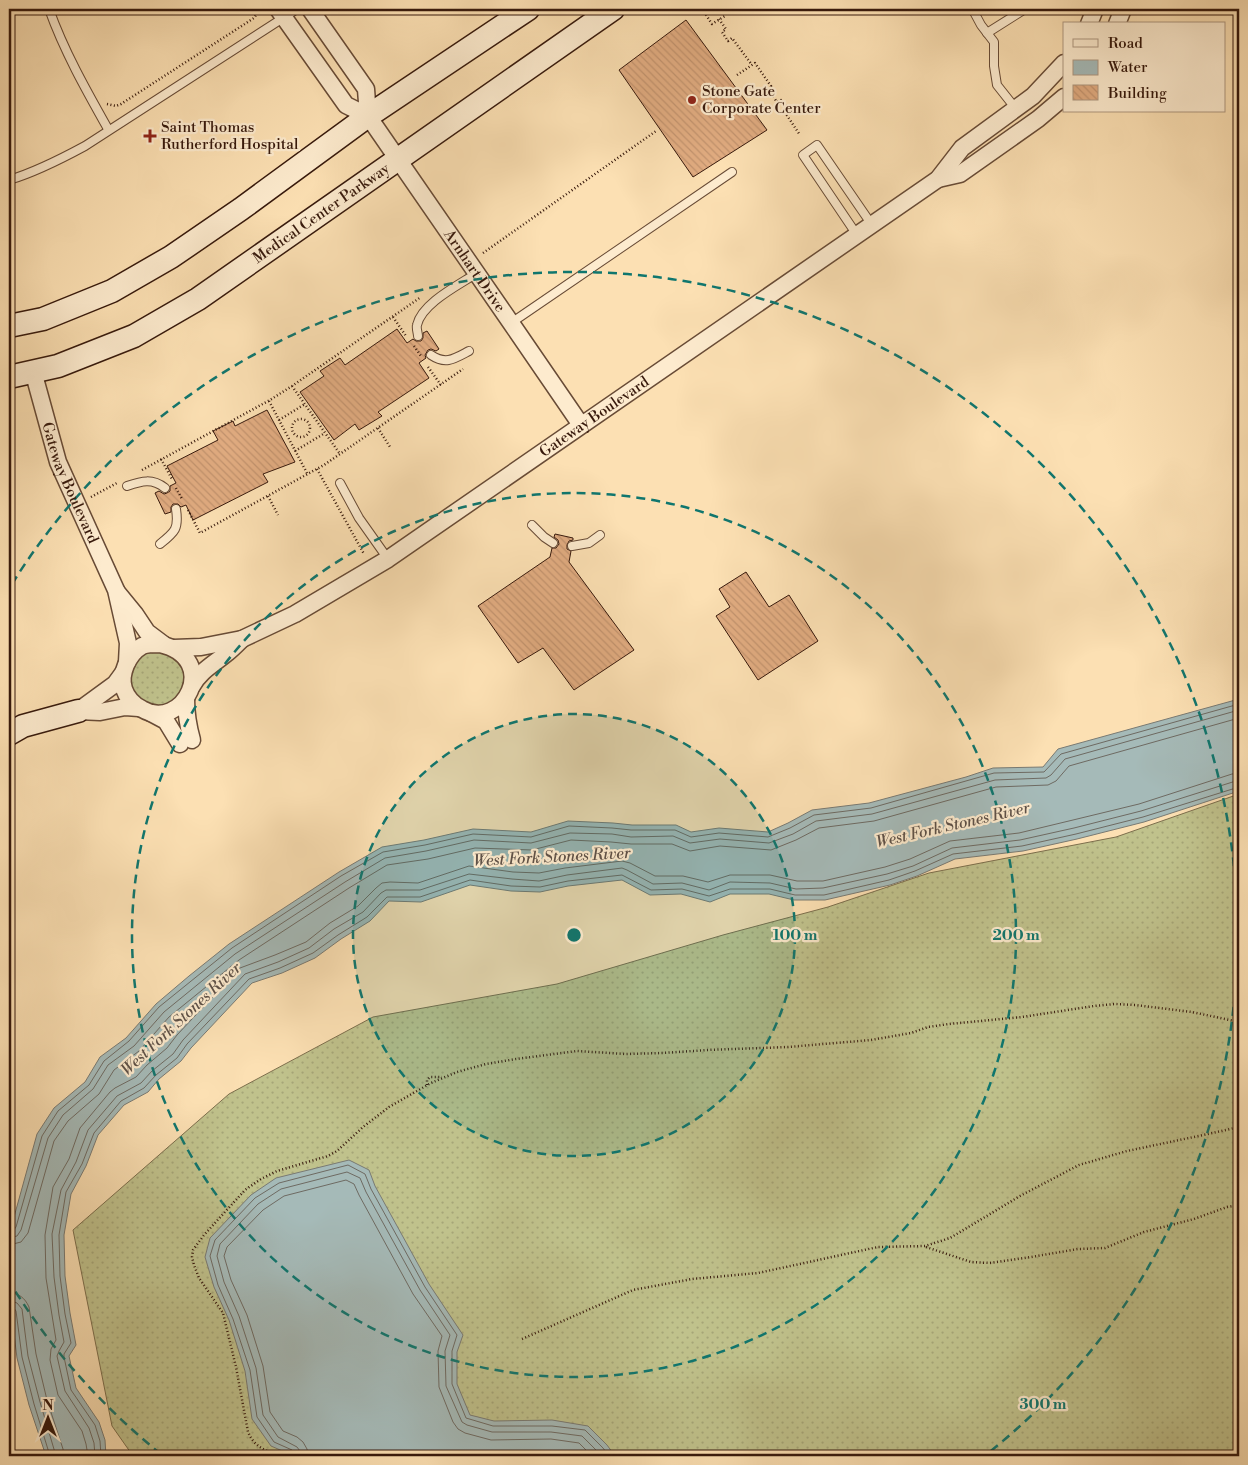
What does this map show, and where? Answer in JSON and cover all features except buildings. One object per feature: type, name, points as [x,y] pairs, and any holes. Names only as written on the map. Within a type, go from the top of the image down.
[{"type":"main road","points":[[9,326],[43,318],[112,291],[163,262],[241,209],[368,116],[528,9]]},
{"type":"main road","name":"Medical Center Parkway","points":[[9,377],[58,366],[134,336],[198,299],[613,9]]},
{"type":"main road","points":[[9,734],[23,726],[78,711]]},
{"type":"street","name":"Arnhart Drive","points":[[310,9],[366,89],[368,116],[581,426]]},
{"type":"street","points":[[1089,22],[1095,9]]},
{"type":"street","points":[[1118,22],[1123,9]]},
{"type":"street","name":"Arnhart Drive","points":[[286,12],[346,105],[368,116]]},
{"type":"street","name":"Gateway Boulevard","points":[[242,639],[295,614],[388,559],[938,179],[962,148],[1033,96],[1063,64]]},
{"type":"street","name":"Gateway Boulevard","points":[[938,179],[960,174],[1038,119],[1063,98]]},
{"type":"street","name":"Gateway Boulevard","points":[[33,372],[58,462],[116,590]]},
{"type":"street","points":[[116,590],[147,632],[184,656],[189,663],[192,675],[186,712],[188,728],[186,742],[166,721],[133,704],[124,689],[128,643],[116,590]]},
{"type":"street","points":[[78,711],[115,684],[130,657],[142,646],[200,647],[242,639]]},
{"type":"street","points":[[78,711],[100,712],[125,707],[163,713],[171,711],[181,704],[196,678],[242,639]]},
{"type":"lane","points":[[48,9],[66,54],[108,129]]},
{"type":"lane","points":[[974,9],[974,12],[994,42],[994,66],[997,85],[1016,109]]},
{"type":"lane","points":[[987,33],[1025,9]]},
{"type":"lane","points":[[9,180],[56,162],[85,146],[286,12]]},
{"type":"lane","points":[[857,235],[803,155],[817,145],[872,225]]},
{"type":"lane","points":[[512,323],[732,172]]},
{"type":"lane","points":[[418,336],[417,325],[422,313],[435,301],[476,273]]},
{"type":"lane","points":[[431,355],[439,360],[452,360],[468,351]]},
{"type":"lane","points":[[125,483],[143,481],[158,483],[165,488]]},
{"type":"lane","points":[[340,483],[359,518],[388,559]]},
{"type":"lane","points":[[160,544],[173,534],[178,521],[176,509]]},
{"type":"lane","points":[[532,525],[553,543]]},
{"type":"lane","points":[[572,546],[589,544],[600,535]]},
{"type":"path","points":[[103,100],[111,105],[121,104],[254,18],[258,9]]},
{"type":"path","points":[[702,9],[712,24],[725,16],[720,9]]},
{"type":"path","points":[[719,20],[726,29],[722,32],[728,40],[732,38],[752,65]]},
{"type":"path","points":[[737,75],[755,63],[771,86],[768,89],[777,102],[781,100],[790,111],[786,114],[800,135]]},
{"type":"path","points":[[483,252],[656,131]]},
{"type":"path","points":[[140,471],[269,401],[421,296]]},
{"type":"path","points":[[393,316],[441,385]]},
{"type":"path","points":[[187,508],[200,533],[317,469],[463,369]]},
{"type":"path","points":[[292,386],[340,454]]},
{"type":"path","points":[[269,401],[308,474]]},
{"type":"path","points":[[279,420],[305,404]]},
{"type":"path","points":[[292,413],[296,420]]},
{"type":"path","points":[[308,422],[315,418]]},
{"type":"path","points":[[302,419],[308,422],[310,429],[306,435],[299,437],[293,432],[292,425],[296,420],[302,419]]},
{"type":"path","points":[[378,428],[390,446]]},
{"type":"path","points":[[287,436],[293,432]]},
{"type":"path","points":[[295,451],[325,433]]},
{"type":"path","points":[[306,435],[310,442]]},
{"type":"path","points":[[161,459],[182,500]]},
{"type":"path","points":[[317,469],[364,554]]},
{"type":"path","points":[[90,498],[125,483]]},
{"type":"path","points":[[268,496],[278,516]]},
{"type":"path","points":[[280,1456],[258,1446],[248,1432],[236,1366],[223,1313],[198,1278],[192,1257],[193,1250],[204,1235],[245,1190],[261,1179],[277,1172],[328,1156],[337,1151],[389,1107],[427,1085],[457,1072],[486,1064],[551,1054],[577,1051],[626,1054],[663,1053],[788,1047],[871,1040],[910,1033],[928,1027],[1022,1017],[1115,1004],[1192,1012],[1239,1022]]},
{"type":"path","points":[[427,1085],[427,1080],[430,1077],[445,1077]]},
{"type":"path","points":[[522,1339],[633,1290],[692,1279],[758,1273],[878,1247],[925,1246],[950,1238],[1020,1196],[1079,1165],[1127,1151],[1239,1127]]},
{"type":"path","points":[[925,1246],[971,1262],[990,1263],[1078,1248],[1105,1248],[1144,1232],[1194,1219],[1239,1204]]},
{"type":"green space","points":[[152,651],[170,654],[184,671],[181,694],[168,704],[155,706],[144,702],[135,693],[130,682],[130,670],[137,659]]},
{"type":"green space","points":[[1239,794],[1239,1456],[133,1456],[112,1426],[73,1230],[229,1094],[373,1017],[557,984],[723,935],[828,907],[929,873],[1116,837]]},
{"type":"water","name":"West Fork Stones River","points":[[1239,699],[1239,791],[1144,822],[1023,851],[955,859],[917,876],[890,885],[825,900],[794,900],[769,894],[730,894],[710,902],[681,894],[650,895],[622,880],[568,886],[540,892],[511,891],[470,885],[421,902],[389,901],[370,921],[315,958],[282,973],[252,983],[181,1061],[159,1079],[148,1092],[124,1105],[98,1135],[86,1166],[71,1194],[64,1235],[65,1276],[76,1345],[69,1356],[76,1388],[99,1422],[105,1440],[106,1456],[46,1456],[29,1405],[17,1358],[9,1294],[9,1235],[37,1134],[54,1108],[85,1082],[100,1057],[126,1038],[156,1004],[229,944],[339,872],[382,847],[473,829],[531,832],[568,821],[632,825],[676,825],[691,832],[719,828],[768,832],[812,810],[869,803],[993,768],[1043,767],[1058,749]]},
{"type":"water","points":[[349,1160],[369,1170],[375,1186],[429,1284],[463,1335],[457,1352],[457,1384],[470,1415],[494,1421],[552,1420],[588,1426],[615,1456],[294,1456],[271,1446],[252,1419],[245,1371],[229,1320],[214,1287],[205,1257],[210,1238],[251,1195],[276,1178]]},
{"type":"place","name":"Stone Gate Corporate Center","points":[[692,100]]},
{"type":"place","name":"Saint Thomas Rutherford Hospital","points":[[150,136]]}]
